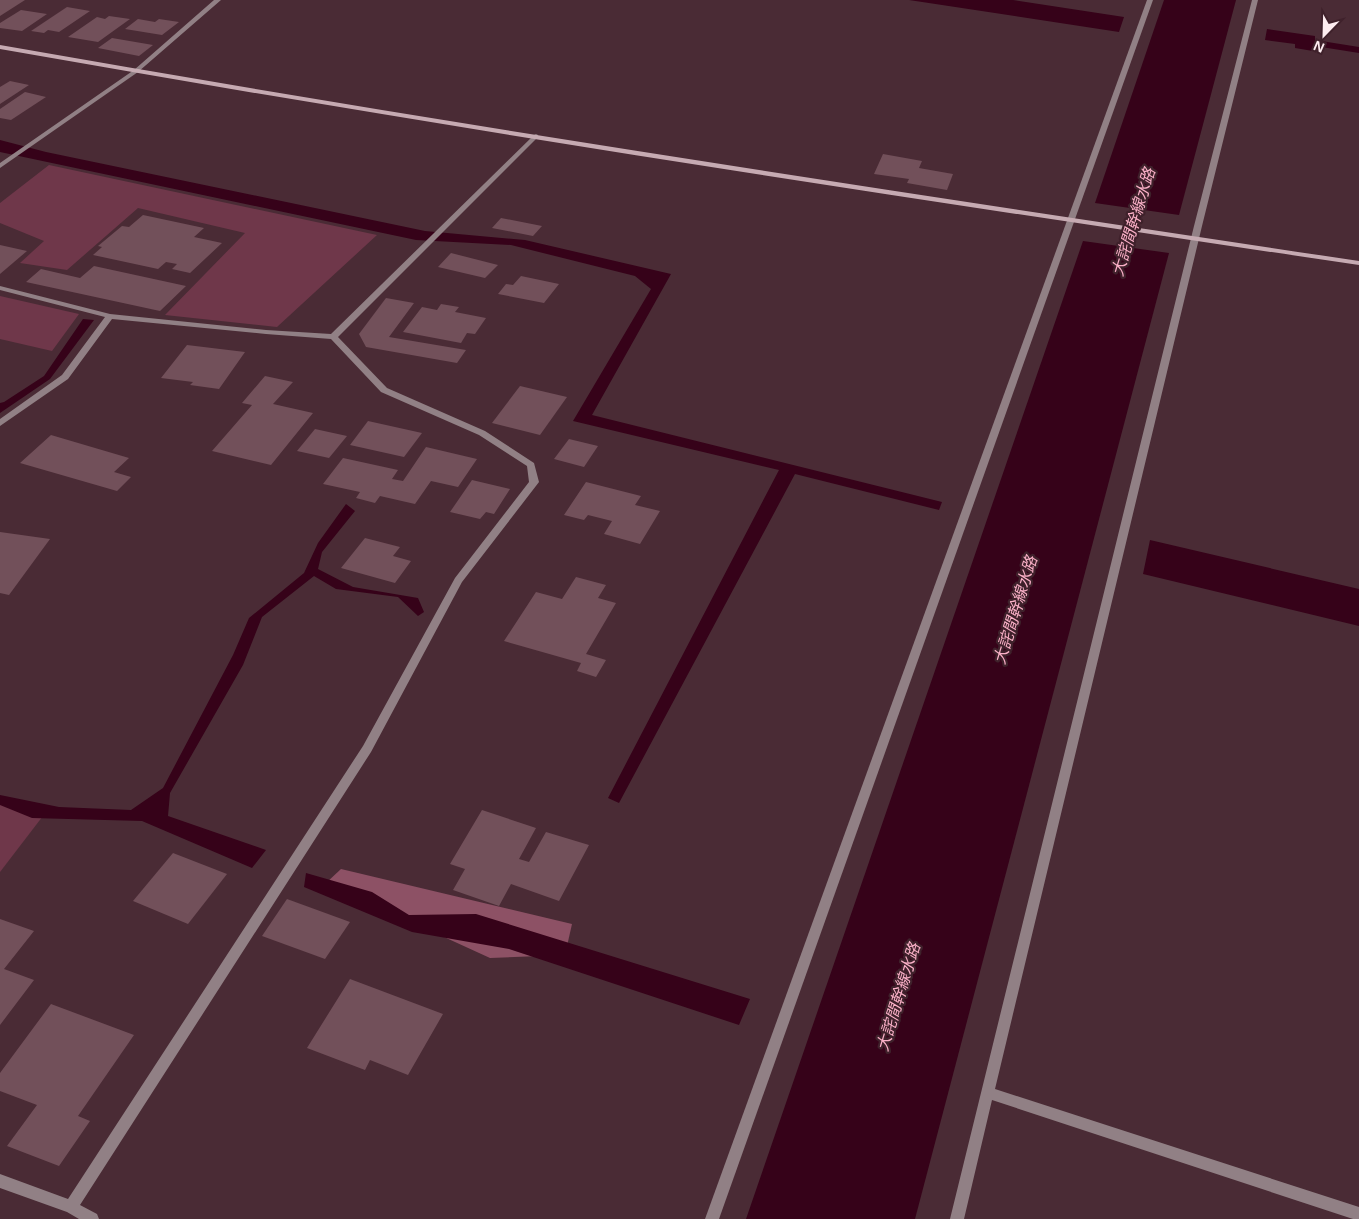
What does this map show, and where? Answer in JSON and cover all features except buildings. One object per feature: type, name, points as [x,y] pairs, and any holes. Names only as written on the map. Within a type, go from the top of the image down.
[{"type":"street","points":[[0,166],[136,71],[218,0]]},
{"type":"street","points":[[712,1219],[1150,0]]},
{"type":"street","points":[[957,1219],[1195,238],[1255,0]]},
{"type":"street","points":[[0,47],[816,182],[1359,263]]},
{"type":"street","points":[[333,337],[536,136]]},
{"type":"street","points":[[0,288],[110,316],[333,337],[384,390],[482,433],[531,465],[534,482],[458,580],[367,749],[71,1207]]},
{"type":"street","points":[[0,423],[65,376],[110,316]]},
{"type":"street","points":[[989,1093],[1359,1214]]},
{"type":"street","points":[[0,1181],[71,1207],[92,1219]]},
{"type":"shaded area","points":[[49,165],[377,235],[277,327],[165,315],[245,233],[138,208],[67,270],[20,263],[44,241],[0,223],[0,203]]},
{"type":"shaded area","points":[[0,296],[79,314],[52,351],[0,339]]},
{"type":"shaded area","points":[[0,796],[46,812],[0,872]]},
{"type":"shaded area","points":[[341,869],[572,924],[565,955],[490,958],[326,883]]},
{"type":"water","points":[[909,0],[1013,0],[1124,17],[1119,32]]},
{"type":"water","points":[[1164,0],[1236,0],[1179,215],[1095,203]]},
{"type":"water","points":[[1267,29],[1315,36],[1315,40],[1359,47],[1359,53],[1315,46],[1313,51],[1295,48],[1295,44],[1265,40]]},
{"type":"water","points":[[0,140],[46,152],[425,231],[525,240],[671,274],[592,415],[942,502],[939,510],[795,474],[619,803],[608,798],[779,470],[573,421],[651,289],[635,276],[511,245],[416,240],[0,152]]},
{"type":"water","points":[[1083,241],[1169,253],[915,1219],[746,1219]]},
{"type":"water","points":[[83,319],[94,320],[50,379],[0,413],[0,403],[44,376]]},
{"type":"water","points":[[346,504],[355,511],[322,552],[318,569],[353,587],[418,598],[424,612],[418,616],[398,597],[336,589],[314,576],[262,617],[243,665],[170,793],[168,816],[266,850],[252,868],[142,821],[32,818],[0,805],[0,795],[59,807],[131,810],[163,788],[233,655],[249,618],[304,573],[318,543]]},
{"type":"water","points":[[1150,540],[1359,589],[1359,626],[1143,574]]},
{"type":"water","points":[[306,873],[372,892],[409,915],[476,914],[750,999],[739,1025],[509,949],[412,932],[304,887]]},
{"type":"waterway","name":"大詫間幹線水路","points":[[1123,263],[1143,193]]}]
